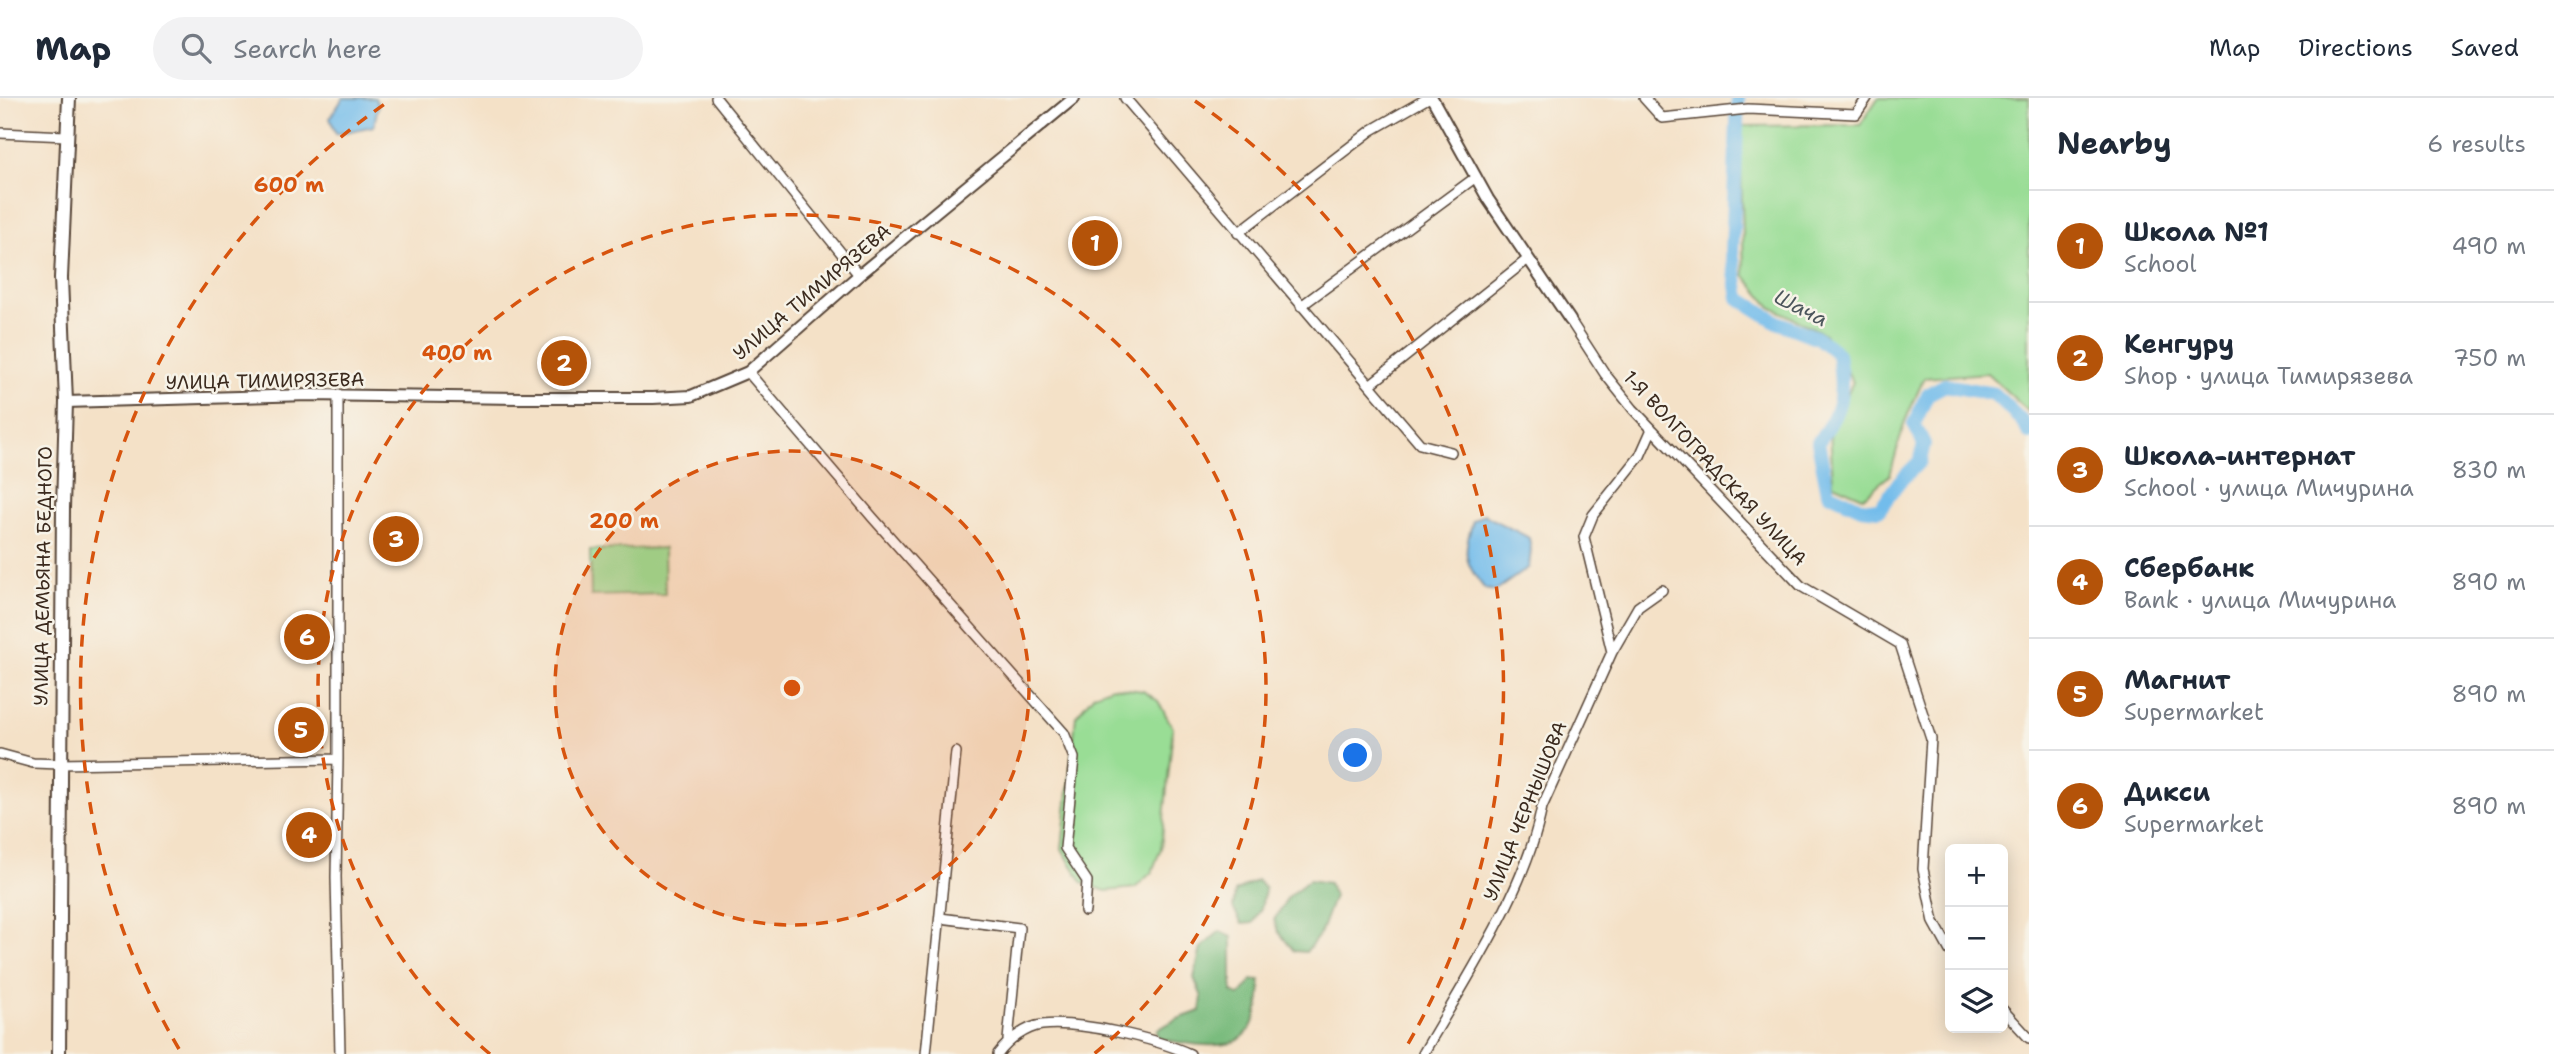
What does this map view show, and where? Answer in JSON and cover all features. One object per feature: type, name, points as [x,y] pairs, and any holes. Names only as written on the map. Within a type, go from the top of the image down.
[{"type":"main road","name":"УЛИЦА ДЕМЬЯНА БЕДНОГО","points":[[60,1054],[60,764],[66,402],[61,278],[69,98]]},
{"type":"street","points":[[716,98],[859,275]]},
{"type":"street","name":"УЛИЦА ТИМИРЯЗЕВА","points":[[66,402],[338,396],[691,396],[748,372],[859,275],[1074,98]]},
{"type":"street","points":[[1125,98],[1420,444],[1451,452]]},
{"type":"street","points":[[1238,233],[1372,130],[1430,98]]},
{"type":"street","name":"1-Я ВОЛГОГРАДСКАЯ УЛИЦА","points":[[1430,98],[1476,177],[1605,374],[1652,429],[1801,586],[1900,644],[1931,739],[1923,869],[1934,922],[1945,942]]},
{"type":"street","points":[[1644,98],[1662,118],[1748,109],[1856,114],[1867,98]]},
{"type":"street","points":[[0,134],[66,136]]},
{"type":"street","points":[[1301,306],[1476,177]]},
{"type":"street","points":[[1371,384],[1528,259]]},
{"type":"street","points":[[748,372],[873,519],[1064,733],[1074,758],[1065,848],[1087,881],[1085,911]]},
{"type":"street","points":[[338,396],[336,877],[340,1054]]},
{"type":"street","points":[[1612,652],[1584,537],[1593,515],[1640,456],[1652,429]]},
{"type":"street","name":"УЛИЦА ЧЕРНЫШОВА","points":[[1423,1054],[1510,900],[1537,834],[1542,807],[1612,652],[1638,607],[1662,590]]},
{"type":"street","points":[[926,1054],[956,752]]},
{"type":"street","points":[[0,754],[33,762],[60,764],[338,759]]},
{"type":"street","points":[[940,918],[1019,928],[1008,1040]]},
{"type":"street","points":[[2008,1015],[2029,1038]]},
{"type":"street","points":[[998,1054],[1008,1040],[1040,1025],[1092,1027],[1190,1054]]},
{"type":"green space","points":[[1878,98],[2029,98],[2029,412],[1987,373],[1924,378],[1905,421],[1890,475],[1863,497],[1833,484],[1830,429],[1853,382],[1825,334],[1771,307],[1744,275],[1740,126],[1860,125]]},
{"type":"green space","points":[[664,548],[665,594],[591,596],[590,550]]},
{"type":"green space","points":[[1112,687],[1143,691],[1158,701],[1173,728],[1161,848],[1152,872],[1135,888],[1106,891],[1083,883],[1062,849],[1076,716],[1094,694]]},
{"type":"green space","points":[[1257,880],[1265,889],[1261,908],[1253,923],[1242,924],[1233,908],[1235,892]]},
{"type":"green space","points":[[1309,880],[1329,883],[1334,896],[1320,934],[1306,952],[1294,951],[1278,931],[1274,920],[1288,897]]},
{"type":"green space","points":[[1220,931],[1232,937],[1232,992],[1240,996],[1252,980],[1260,981],[1256,1016],[1248,1032],[1234,1042],[1216,1045],[1158,1038],[1157,1030],[1200,1011],[1202,997],[1194,978],[1201,948]]},
{"type":"water","points":[[343,98],[375,98],[378,105],[374,126],[336,134],[330,118]]},
{"type":"water","points":[[1484,514],[1529,538],[1531,550],[1529,567],[1495,591],[1485,589],[1472,571],[1467,557],[1473,521]]},
{"type":"waterway","name":"Шача","points":[[1738,98],[1732,253],[1739,298],[1777,322],[1818,338],[1838,354],[1840,401],[1833,420],[1818,442],[1828,493],[1861,508],[1879,510],[1899,482],[1920,461],[1924,444],[1914,424],[1928,394],[1945,385],[1994,394],[2022,421],[2029,433]]},
{"type":"place","name":"Школа №1","points":[[1095,243]]},
{"type":"place","name":"Кенгуру","points":[[564,363]]},
{"type":"place","name":"Школа-интернат","points":[[396,539]]},
{"type":"place","name":"Дикси","points":[[307,637]]},
{"type":"place","name":"Магнит","points":[[301,730]]},
{"type":"place","name":"Сбербанк","points":[[309,835]]}]
